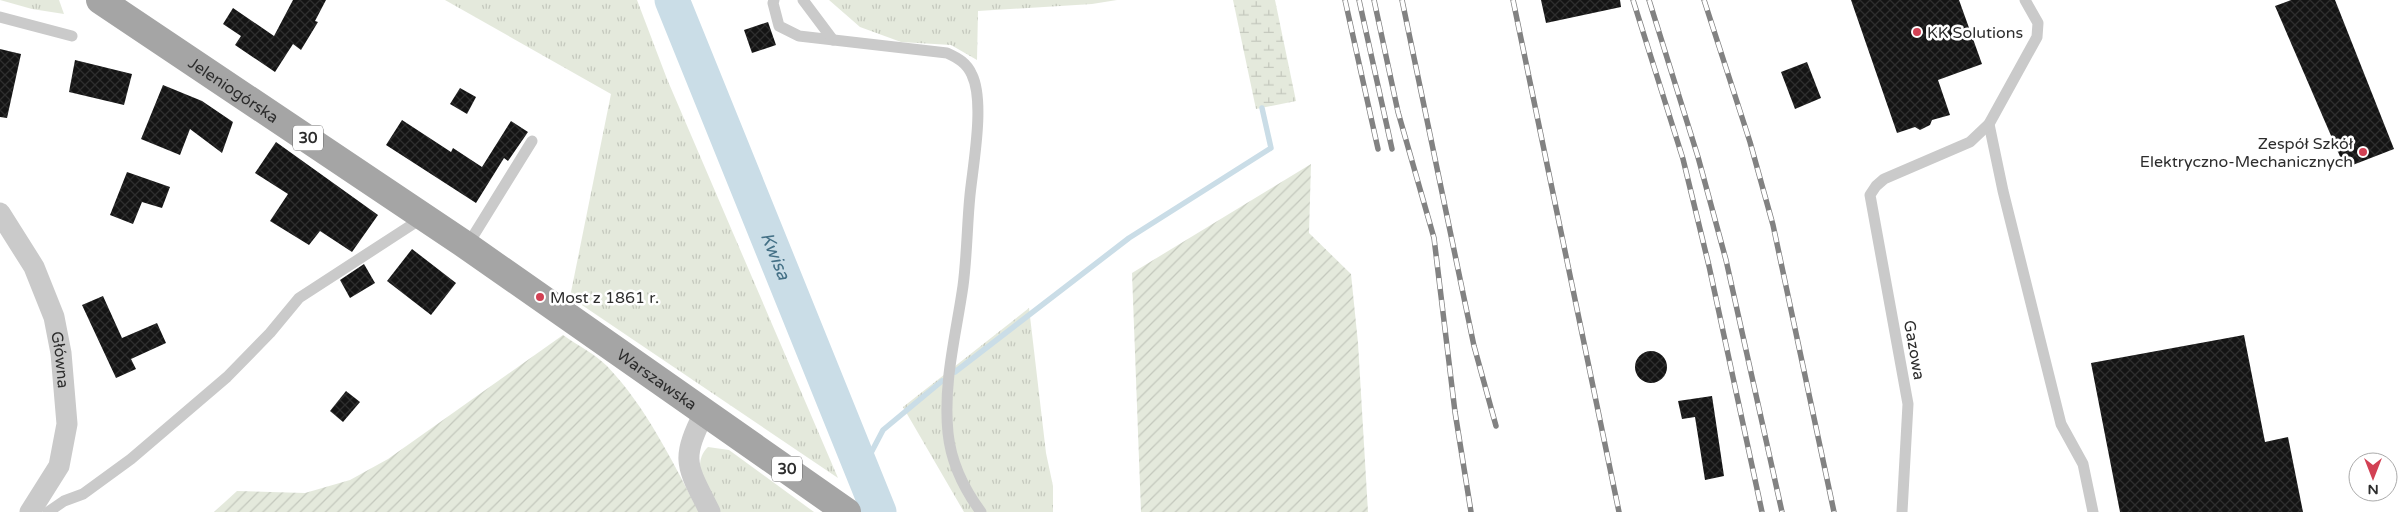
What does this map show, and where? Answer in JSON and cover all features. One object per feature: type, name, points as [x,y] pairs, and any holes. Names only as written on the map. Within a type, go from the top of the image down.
[{"type":"main road","name":"Jeleniogórska","points":[[100,0],[467,246]]},
{"type":"main road","name":"Warszawska","points":[[467,246],[847,512]]},
{"type":"street","name":"Główna","points":[[0,214],[34,266],[54,317],[61,353],[67,424],[59,466],[30,512]]},
{"type":"street","points":[[710,512],[689,470],[688,454],[691,440],[716,419]]},
{"type":"lane","points":[[774,0],[773,3],[779,26],[799,36],[947,53],[958,58],[972,75],[975,86],[977,141],[963,286],[948,367],[946,407],[948,433],[953,457],[964,485],[981,512]]},
{"type":"lane","points":[[803,0],[834,40]]},
{"type":"lane","points":[[2025,0],[2038,23],[2036,37],[1989,124],[2003,191],[2061,424],[2083,464],[2093,512]]},
{"type":"lane","points":[[0,17],[72,36]]},
{"type":"lane","name":"Gazowa","points":[[1902,512],[1908,404],[1870,195],[1884,179],[1970,142],[1989,124]]},
{"type":"lane","points":[[467,246],[532,141]]},
{"type":"lane","points":[[48,512],[64,501],[83,494],[131,459],[227,377],[270,333],[299,298],[413,224],[420,214]]},
{"type":"green space","points":[[0,0],[59,0],[64,14],[32,9]]},
{"type":"green space","points":[[445,0],[637,0],[667,79],[838,478],[570,297],[611,94]]},
{"type":"green space","points":[[829,0],[1117,0],[1092,4],[978,11],[977,60],[951,45],[901,42],[860,27]]},
{"type":"green space","points":[[1233,0],[1275,0],[1296,101],[1256,109]]},
{"type":"green space","points":[[1311,164],[1309,233],[1351,274],[1358,343],[1368,512],[1141,512],[1132,273]]},
{"type":"green space","points":[[1029,308],[1046,453],[1053,486],[1053,512],[964,512],[903,407]]},
{"type":"green space","points":[[563,335],[607,366],[621,382],[647,417],[669,454],[699,512],[214,512],[237,491],[305,493],[350,480],[388,459]]},
{"type":"green space","points":[[708,447],[729,450],[814,512],[718,512],[702,479],[700,470],[700,462]]},
{"type":"building","points":[[293,0],[326,0],[315,21],[318,22],[301,50],[293,44],[275,72],[235,45],[241,36],[223,24],[233,8],[274,36]]},
{"type":"building","points":[[1541,0],[1620,0],[1621,7],[1546,23]]},
{"type":"building","name":"KK Solutions","points":[[1851,0],[1959,0],[1982,64],[1938,80],[1950,115],[1932,120],[1930,125],[1920,130],[1915,127],[1897,133]]},
{"type":"building","points":[[2291,0],[2335,0],[2394,149],[2345,168],[2275,6]]},
{"type":"building","points":[[768,22],[776,45],[752,53],[744,30]]},
{"type":"building","points":[[0,49],[21,54],[7,118],[0,117]]},
{"type":"building","points":[[75,60],[132,74],[124,105],[69,92]]},
{"type":"building","points":[[1807,62],[1821,98],[1795,109],[1781,72]]},
{"type":"building","points":[[163,85],[202,101],[233,122],[222,153],[190,129],[180,155],[141,139]]},
{"type":"building","points":[[460,88],[476,97],[467,114],[450,104]]},
{"type":"building","points":[[402,120],[451,152],[453,148],[482,167],[511,121],[528,132],[508,161],[504,158],[476,203],[386,145]]},
{"type":"building","points":[[276,142],[378,215],[352,252],[320,231],[309,245],[270,221],[288,194],[255,173]]},
{"type":"building","points":[[127,172],[170,187],[162,208],[142,202],[133,224],[110,215]]},
{"type":"building","points":[[412,249],[456,283],[431,315],[387,281]]},
{"type":"building","points":[[364,264],[375,283],[350,298],[340,280]]},
{"type":"building","points":[[103,296],[122,338],[157,323],[166,343],[131,359],[136,369],[116,378],[82,305]]},
{"type":"building","points":[[2244,335],[2265,442],[2288,437],[2303,512],[2120,512],[2091,363]]},
{"type":"building","points":[[1651,351],[1657,352],[1662,356],[1666,361],[1666,373],[1662,378],[1657,382],[1651,383],[1645,382],[1640,378],[1636,373],[1635,367],[1636,361],[1640,356],[1645,352]]},
{"type":"building","points":[[346,391],[360,402],[343,422],[330,411]]},
{"type":"building","points":[[1712,396],[1724,476],[1705,480],[1695,417],[1682,419],[1678,401]]},
{"type":"waterway","name":"Kwisa","points":[[672,0],[879,512]]},
{"type":"waterway","points":[[955,372],[1129,238],[1271,148],[1262,108]]},
{"type":"waterway","points":[[862,470],[883,430],[942,381]]},
{"type":"railway","points":[[1345,0],[1378,149]]},
{"type":"railway","points":[[1359,0],[1392,149]]},
{"type":"railway","points":[[1374,0],[1398,112],[1434,238],[1455,412],[1471,512]]},
{"type":"railway","points":[[1402,0],[1474,346],[1496,426]]},
{"type":"railway","points":[[1513,0],[1619,512]]},
{"type":"railway","points":[[1633,0],[1683,159],[1709,266],[1762,512]]},
{"type":"railway","points":[[1649,0],[1698,157],[1726,260],[1782,512]]},
{"type":"railway","points":[[1704,0],[1750,142],[1773,225],[1834,512]]},
{"type":"place","name":"KK Solutions","points":[[1917,32]]},
{"type":"place","name":"Zespół Szkół Elektryczno-Mechanicznych","points":[[2363,152]]},
{"type":"place","name":"Most z 1861 r.","points":[[540,297]]}]
